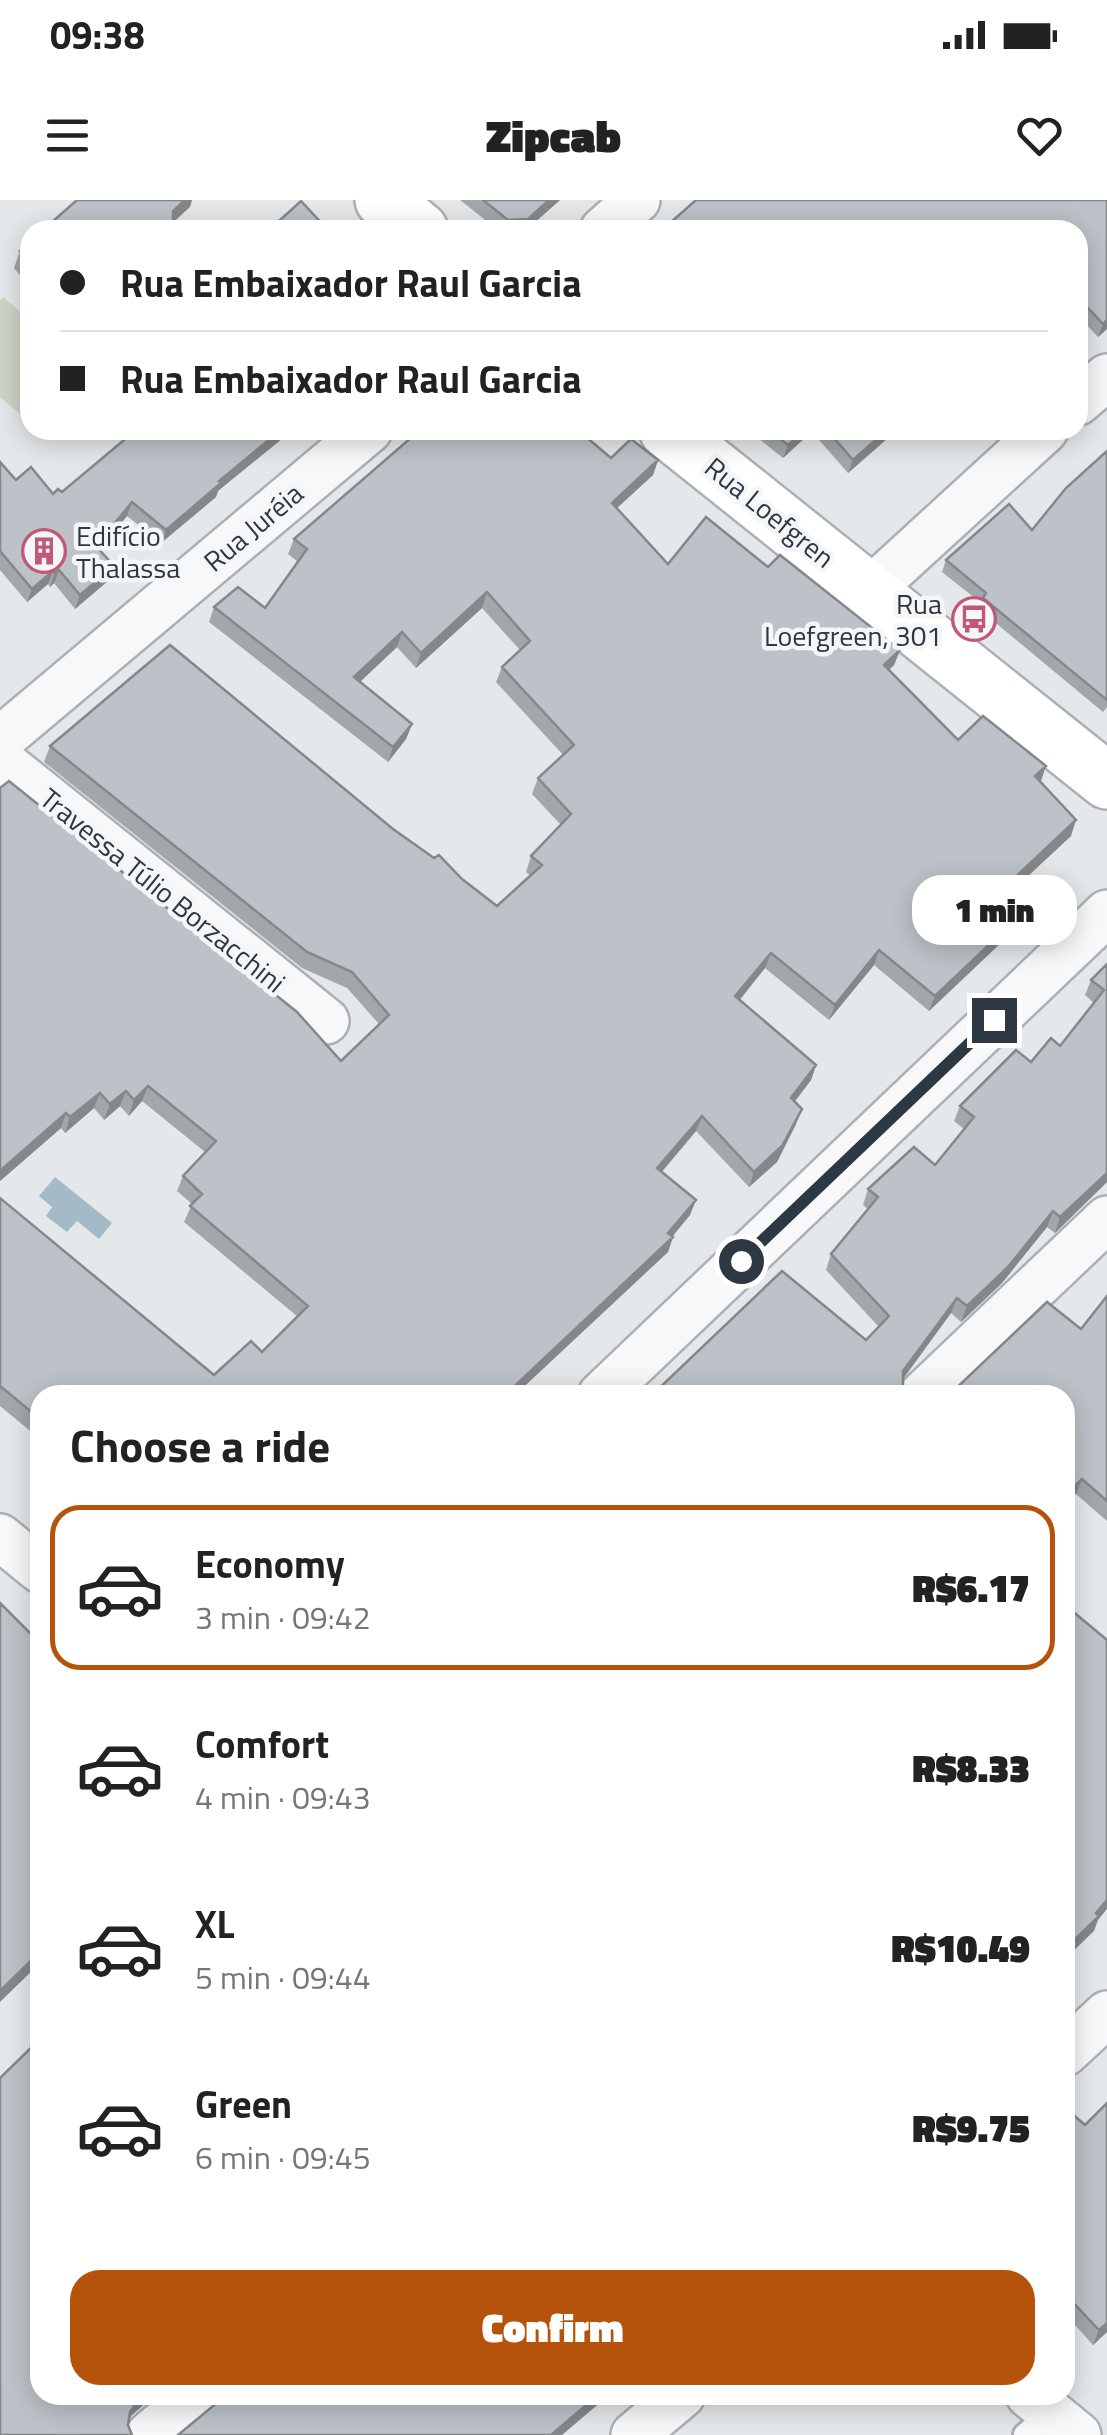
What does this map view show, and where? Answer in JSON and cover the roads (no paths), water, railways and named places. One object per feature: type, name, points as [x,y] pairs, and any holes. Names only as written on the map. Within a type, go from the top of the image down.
[{"type":"main road","points":[[383,200],[408,220]]},
{"type":"main road","name":"Rua Loefgren","points":[[680,440],[1107,781]]},
{"type":"street","points":[[614,220],[637,200]]},
{"type":"street","points":[[1088,393],[1107,376]]},
{"type":"street","name":"Rua Juréia","points":[[0,740],[357,440]]},
{"type":"street","points":[[869,591],[1034,440]]},
{"type":"street","name":"Travessa Túlio Borzacchini","points":[[0,760],[326,1021]]},
{"type":"street","points":[[611,1385],[1107,913]]},
{"type":"street","points":[[933,1385],[1107,1219]]},
{"type":"street","points":[[0,1537],[30,1562]]},
{"type":"street","points":[[1075,2044],[1107,2014]]},
{"type":"street","points":[[148,2435],[184,2405]]},
{"type":"street","points":[[634,2435],[670,2405]]},
{"type":"water","points":[[55,1177],[112,1223],[99,1239],[77,1221],[67,1232],[46,1216],[52,1207],[39,1196]]},
{"type":"place","name":"Edifício Thalassa","points":[[44,551]]},
{"type":"place","name":"Rua Loefgreen, 301","points":[[974,619]]}]
